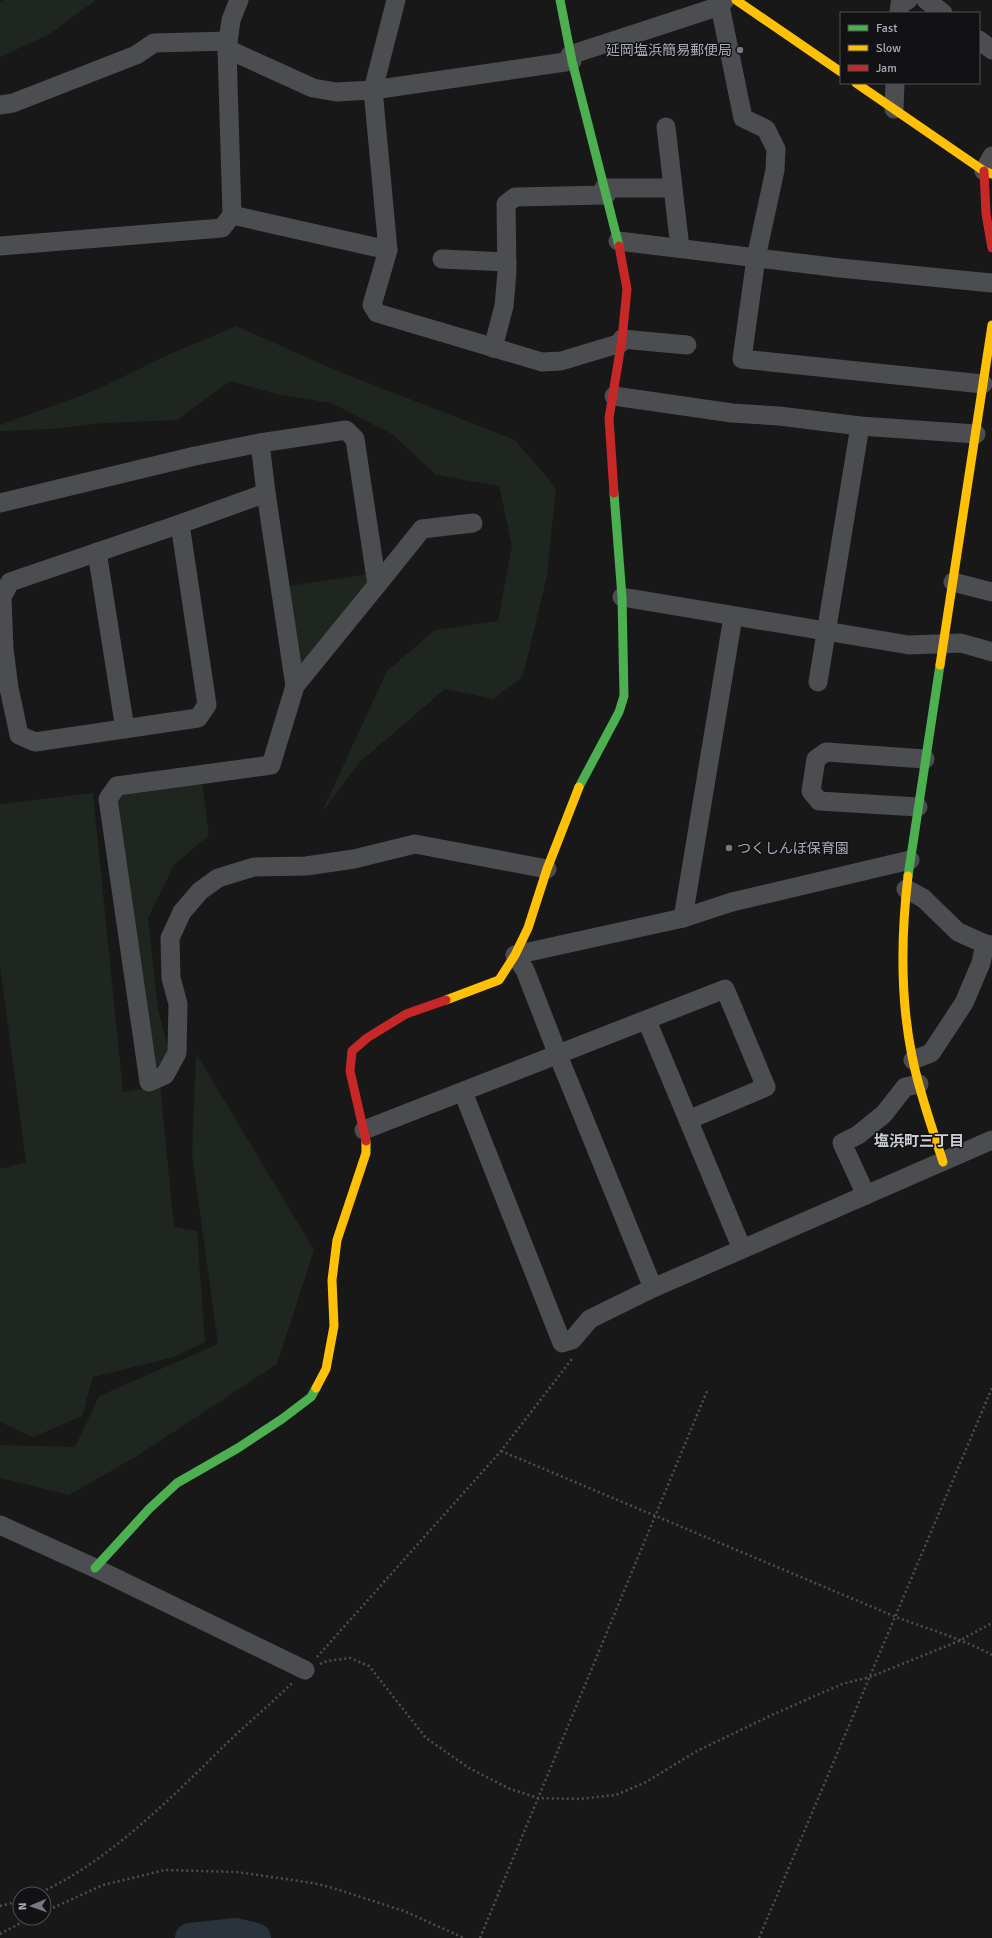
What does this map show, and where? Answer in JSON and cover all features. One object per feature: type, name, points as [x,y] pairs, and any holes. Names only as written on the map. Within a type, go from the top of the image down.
[{"type":"street","points":[[0,246],[222,228],[232,215],[227,45],[231,20],[239,0]]},
{"type":"street","points":[[396,0],[373,90],[388,250],[372,305],[377,313],[542,362],[561,361],[622,341],[687,345]]},
{"type":"street","points":[[94,1568],[149,1509],[177,1483],[238,1448],[282,1419],[311,1397],[326,1369],[334,1326],[332,1280],[337,1240],[366,1153],[366,1136],[350,1071],[352,1050],[367,1038],[406,1014],[498,980],[515,955],[528,928],[547,869],[582,779],[618,712],[624,696],[622,597],[609,418],[614,396],[622,341],[627,289],[618,241],[571,58],[560,0]]},
{"type":"street","points":[[899,12],[900,4],[908,0]]},
{"type":"street","points":[[926,0],[942,12]]},
{"type":"street","points":[[0,105],[13,103],[136,55],[154,43],[227,45],[312,88],[336,92],[373,90],[571,58],[727,2]]},
{"type":"street","points":[[727,2],[840,71]]},
{"type":"street","points":[[727,2],[743,118],[766,128],[776,149],[776,170],[756,258],[742,358],[984,384]]},
{"type":"street","points":[[980,41],[992,50]]},
{"type":"street","points":[[857,84],[894,109],[989,167],[986,214],[992,248]]},
{"type":"street","points":[[894,109],[895,84]]},
{"type":"street","points":[[666,127],[680,248]]},
{"type":"street","points":[[493,348],[504,306],[506,204],[515,197],[672,188]]},
{"type":"street","points":[[232,215],[388,250]]},
{"type":"street","points":[[618,241],[756,258],[992,283]]},
{"type":"street","points":[[442,259],[506,262]]},
{"type":"street","points":[[943,1162],[919,1084],[909,1039],[903,989],[902,938],[910,860],[992,325]]},
{"type":"street","points":[[614,396],[732,413],[779,416],[860,426],[976,434]]},
{"type":"street","points":[[818,682],[860,426]]},
{"type":"street","points":[[0,503],[260,443],[346,430],[355,439],[377,585]]},
{"type":"street","points":[[260,443],[295,686]]},
{"type":"street","points":[[180,524],[207,705],[198,718],[35,742],[19,735],[5,689],[2,597],[10,582],[266,493]]},
{"type":"street","points":[[473,523],[422,529],[295,686],[272,765],[117,786],[108,799],[149,1082],[165,1075],[177,1053],[178,1004],[171,978],[170,938],[182,912],[200,891],[218,878],[254,867],[306,866],[354,859],[414,844],[547,869]]},
{"type":"street","points":[[97,552],[125,729]]},
{"type":"street","points":[[953,582],[992,592]]},
{"type":"street","points":[[622,597],[733,617],[909,645],[961,643],[992,652]]},
{"type":"street","points":[[683,918],[733,617]]},
{"type":"street","points":[[918,807],[819,801],[811,791],[816,759],[826,752],[925,759]]},
{"type":"street","points":[[515,955],[683,918],[732,902],[910,860]]},
{"type":"street","points":[[906,889],[923,898],[958,932],[989,945],[964,1003],[931,1053],[913,1060]]},
{"type":"street","points":[[515,955],[525,970],[653,1288]]},
{"type":"street","points":[[364,1130],[647,1021],[725,989],[766,1087],[688,1120]]},
{"type":"street","points":[[647,1021],[742,1249]]},
{"type":"street","points":[[866,1195],[842,1143],[858,1135],[884,1114],[905,1087],[919,1084]]},
{"type":"street","points":[[463,1092],[562,1343],[572,1340],[590,1318],[653,1288],[992,1140]]},
{"type":"street","points":[[0,1525],[94,1568],[305,1670]]},
{"type":"path","points":[[52,1887],[135,1829],[164,1805],[305,1670],[501,1451],[574,1356]]},
{"type":"path","points":[[759,1938],[992,1388]]},
{"type":"path","points":[[480,1938],[654,1515],[708,1391]]},
{"type":"path","points":[[501,1451],[896,1617],[959,1641],[973,1644],[992,1656]]},
{"type":"path","points":[[305,1670],[327,1661],[350,1658],[369,1666],[426,1738],[469,1768],[510,1789],[538,1798],[580,1799],[616,1795],[646,1782],[696,1751],[774,1714],[842,1684],[870,1677],[959,1641],[992,1623]]},
{"type":"path","points":[[52,1908],[103,1885],[165,1870],[237,1872],[333,1888],[404,1911],[464,1938]]},
{"type":"path","points":[[0,1906],[12,1903]]},
{"type":"path","points":[[0,1934],[15,1926]]},
{"type":"shaded area","points":[[3,0],[96,0],[50,34],[0,57],[0,2]]},
{"type":"shaded area","points":[[236,326],[340,372],[515,440],[556,488],[547,576],[523,676],[493,699],[445,689],[361,761],[322,812],[387,671],[435,630],[498,621],[512,546],[499,486],[436,475],[392,434],[331,403],[276,394],[230,381],[177,420],[104,423],[53,429],[0,431],[0,425],[94,391],[163,357]]},
{"type":"shaded area","points":[[368,574],[369,582],[305,662],[299,661],[289,586]]},
{"type":"shaded area","points":[[202,782],[209,835],[174,865],[148,918],[158,1009],[169,1052],[160,1071],[153,1071],[115,804],[122,794]]},
{"type":"shaded area","points":[[93,793],[123,1092],[160,1085],[174,1227],[197,1231],[205,1342],[174,1357],[93,1377],[82,1416],[33,1437],[0,1422],[0,1169],[26,1162],[0,965],[0,804]]},
{"type":"shaded area","points":[[196,1053],[314,1250],[277,1364],[137,1456],[69,1495],[0,1478],[0,1445],[75,1447],[99,1396],[218,1344],[192,1155]]},
{"type":"waterway","points":[[190,1938],[236,1933],[256,1938]]},
{"type":"traffic: fast","points":[[560,0],[572,61],[619,246]]},
{"type":"traffic: fast","points":[[579,787],[619,712],[624,696],[622,597],[614,493]]},
{"type":"traffic: fast","points":[[908,876],[940,665]]},
{"type":"traffic: fast","points":[[95,1568],[149,1509],[177,1483],[238,1448],[282,1419],[311,1397],[316,1388]]},
{"type":"traffic: slow","points":[[736,0],[840,71]]},
{"type":"traffic: slow","points":[[857,84],[984,171],[992,174]]},
{"type":"traffic: slow","points":[[940,665],[992,325]]},
{"type":"traffic: slow","points":[[446,1000],[499,980],[515,955],[528,928],[547,869],[579,787]]},
{"type":"traffic: slow","points":[[908,876],[903,944],[905,1011],[918,1083],[943,1162]]},
{"type":"traffic: slow","points":[[316,1388],[326,1369],[334,1326],[332,1280],[337,1240],[366,1153],[366,1141]]},
{"type":"traffic: jam","points":[[984,171],[986,214],[992,248]]},
{"type":"traffic: jam","points":[[614,493],[609,418],[622,339],[627,289],[619,246]]},
{"type":"traffic: jam","points":[[366,1141],[350,1071],[352,1051],[367,1038],[406,1014],[446,1000]]},
{"type":"place","name":"延岡塩浜簡易郵便局","points":[[740,50]]},
{"type":"place","name":"つくしんぼ保育園","points":[[729,848]]},
{"type":"district","name":"塩浜町三丁目","points":[[919,1141]]}]
